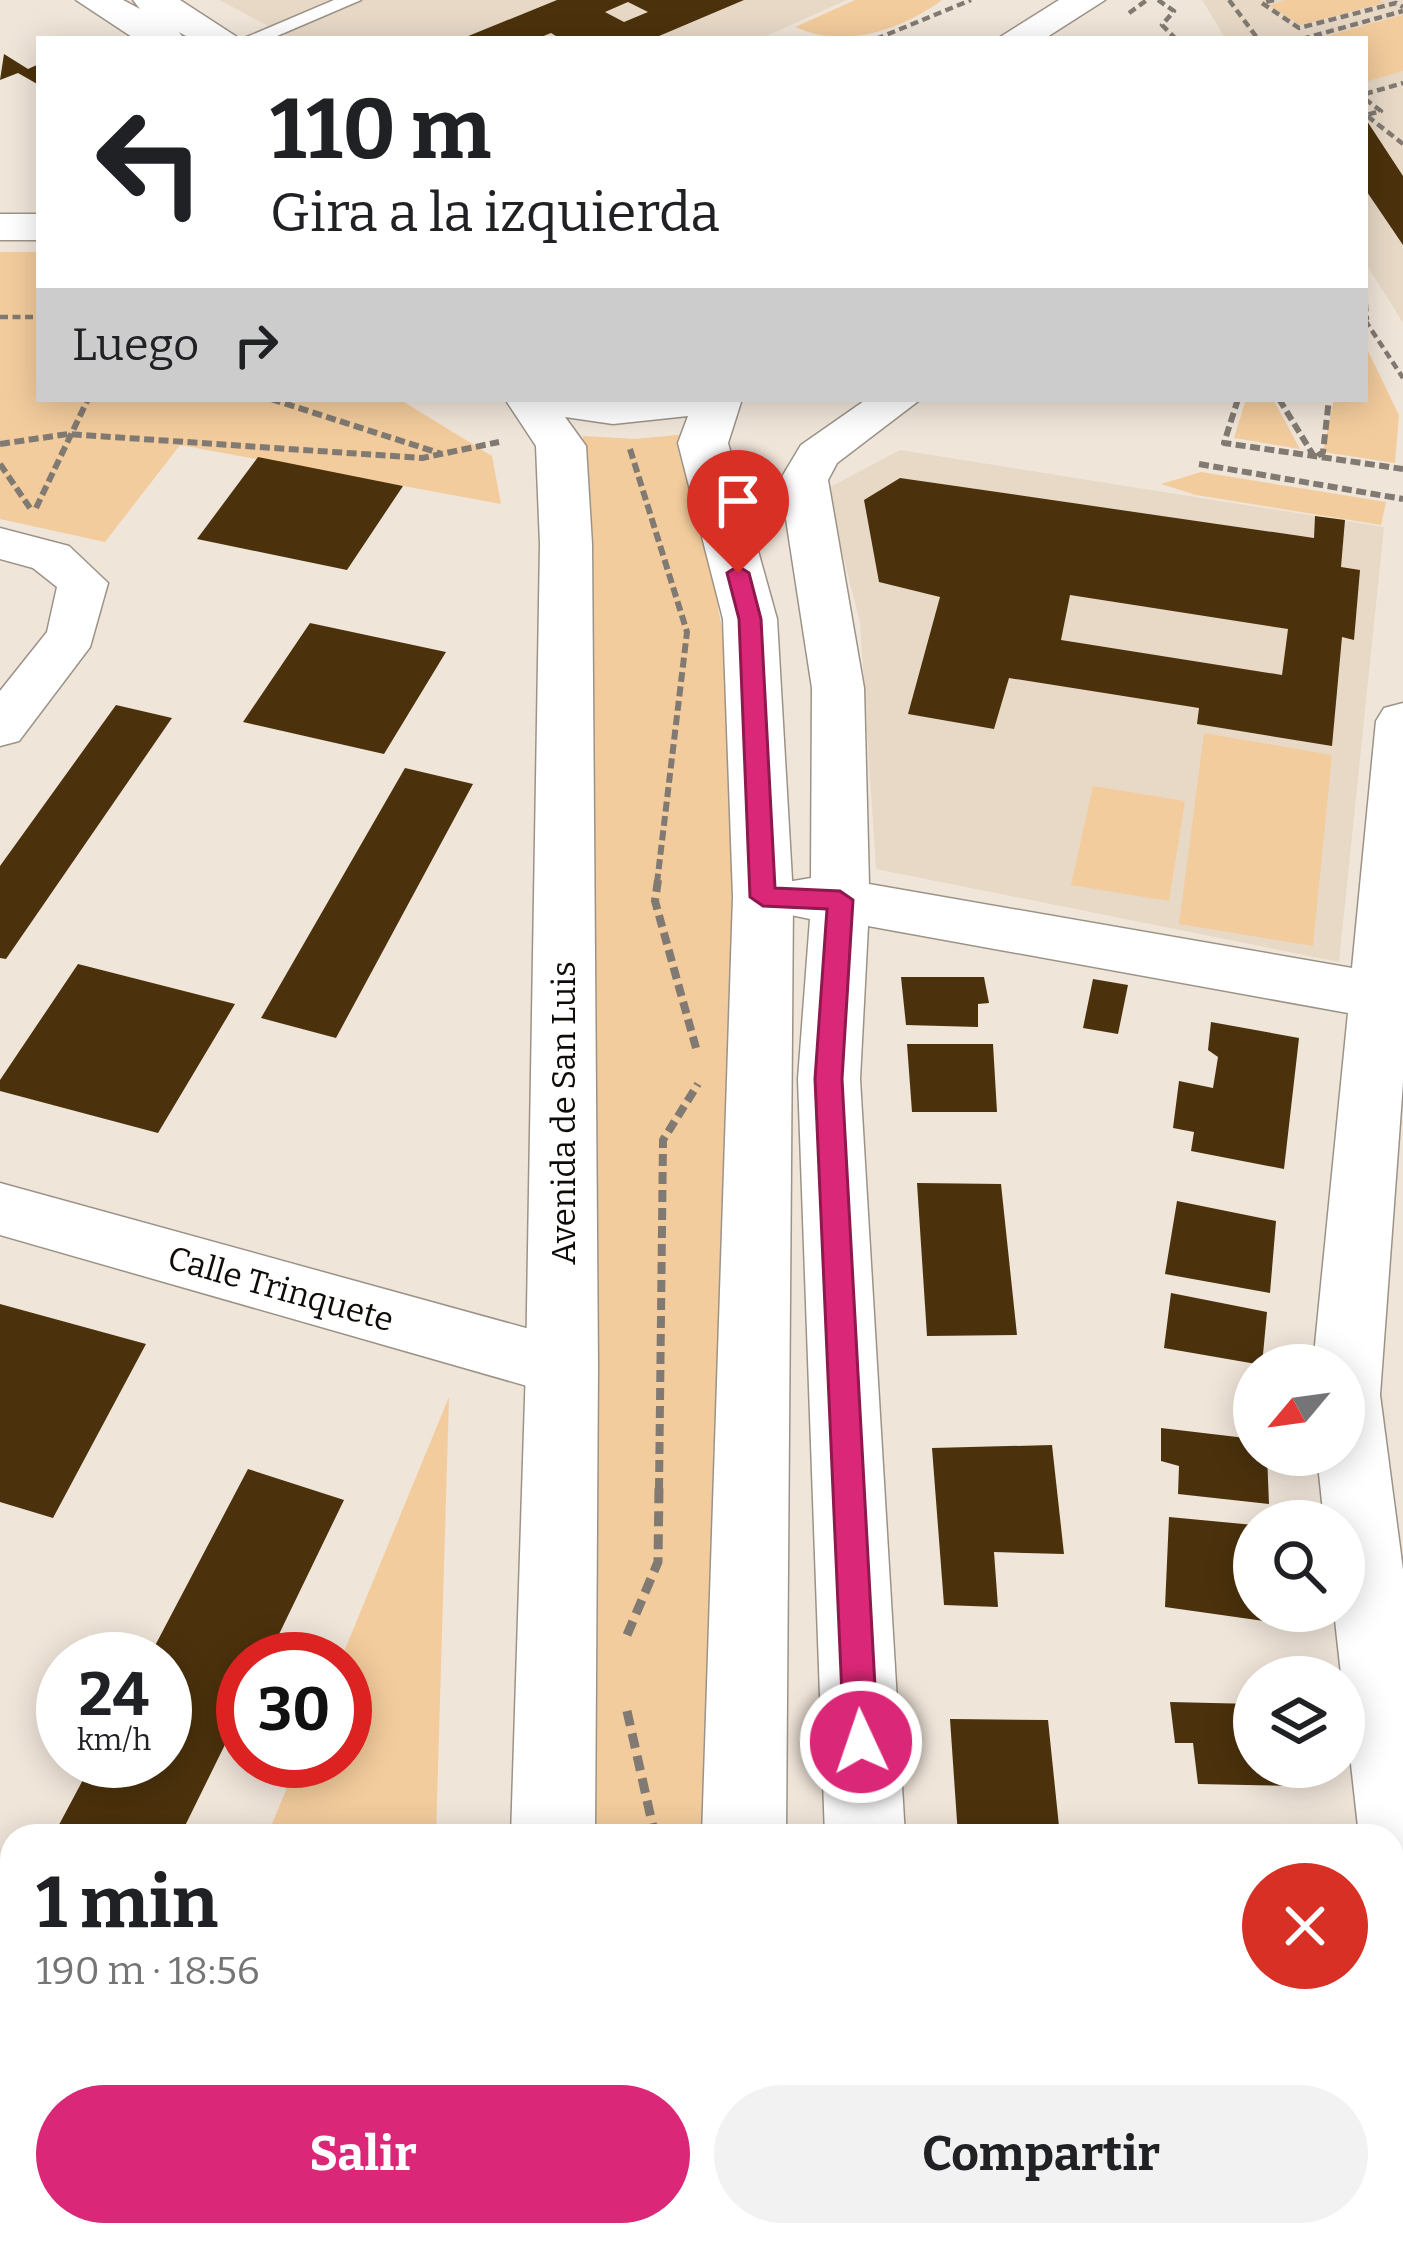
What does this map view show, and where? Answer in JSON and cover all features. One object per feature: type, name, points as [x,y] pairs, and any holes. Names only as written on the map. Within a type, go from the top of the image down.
[{"type":"street","points":[[95,0],[159,36]]},
{"type":"street","points":[[152,0],[215,36]]},
{"type":"street","points":[[1021,36],[1086,0]]},
{"type":"street","points":[[0,204],[36,204]]},
{"type":"street","points":[[0,227],[36,227]]},
{"type":"street","points":[[542,410],[678,402]]},
{"type":"street","points":[[717,402],[703,443],[750,619],[763,897],[744,1824]]},
{"type":"street","points":[[865,1824],[829,1079],[840,900],[838,688],[804,480],[818,455],[894,402]]},
{"type":"street","name":"Avenida de San Luis","points":[[542,410],[561,446],[566,544],[562,1366],[553,1824]]},
{"type":"street","points":[[0,543],[51,557],[83,584],[72,635],[0,728]]},
{"type":"street","points":[[1398,1824],[1345,1394],[1392,997],[1403,721]]},
{"type":"street","points":[[763,897],[840,900],[1392,997]]},
{"type":"street","name":"Calle Trinquete","points":[[0,1209],[562,1366]]},
{"type":"lane","points":[[260,36],[351,0]]},
{"type":"path","points":[[884,36],[970,0]]},
{"type":"path","points":[[1158,0],[1174,11],[1162,26],[1173,36]]},
{"type":"path","points":[[1229,0],[1256,36]]},
{"type":"path","points":[[1260,2],[1274,0]]},
{"type":"path","points":[[1260,2],[1299,28],[1399,4]]},
{"type":"path","points":[[1310,36],[1399,4]]},
{"type":"path","points":[[1368,95],[1403,83]]},
{"type":"path","points":[[1368,99],[1381,111],[1368,114]]},
{"type":"path","points":[[1368,118],[1390,126],[1403,144]]},
{"type":"path","points":[[0,317],[36,317]]},
{"type":"path","points":[[1368,323],[1403,378]]},
{"type":"path","points":[[0,464],[34,514],[86,402]]},
{"type":"path","points":[[280,402],[444,454]]},
{"type":"path","points":[[1237,402],[1224,443],[1403,470]]},
{"type":"path","points":[[1282,402],[1316,458]]},
{"type":"path","points":[[1316,458],[1323,452],[1329,402]]},
{"type":"path","points":[[0,444],[68,434],[422,458],[444,454],[542,410]]},
{"type":"path","points":[[630,448],[687,632],[655,901],[698,1053]]},
{"type":"path","points":[[1199,464],[1403,500]]},
{"type":"path","points":[[623,1646],[658,1562],[663,1141],[704,1075]]},
{"type":"path","points":[[620,1688],[652,1824]]},
{"type":"shaded area","points":[[219,0],[847,0],[766,36],[287,36]]},
{"type":"shaded area","points":[[855,0],[942,0],[908,20],[871,33],[832,36],[795,27]]},
{"type":"shaded area","points":[[1202,0],[1403,0],[1403,323],[1368,267],[1368,36],[1224,36]]},
{"type":"shaded area","points":[[1286,0],[1384,3],[1300,25],[1269,5]]},
{"type":"shaded area","points":[[1403,15],[1403,71],[1368,81],[1368,36],[1327,36]]},
{"type":"shaded area","points":[[0,252],[36,252],[36,402],[404,402],[492,456],[501,504],[180,445],[105,542],[0,519]]},
{"type":"shaded area","points":[[1368,351],[1399,415],[1395,463],[1323,452],[1333,402],[1368,402]]},
{"type":"shaded area","points":[[1245,402],[1275,402],[1300,449],[1234,438]]},
{"type":"shaded area","points":[[687,434],[724,641],[731,804],[736,1438],[722,1824],[580,1824],[583,436],[635,439]]},
{"type":"shaded area","points":[[900,450],[1384,527],[1339,962],[876,869],[860,622],[826,489]]},
{"type":"shaded area","points":[[1201,472],[1386,502],[1381,525],[1196,495],[1161,484]]},
{"type":"shaded area","points":[[1204,733],[1332,755],[1313,946],[1179,924]]},
{"type":"shaded area","points":[[1093,786],[1185,801],[1169,901],[1071,885]]},
{"type":"shaded area","points":[[449,1397],[436,1824],[272,1824],[287,1788],[372,1788],[372,1632],[352,1632]]},
{"type":"building","points":[[557,0],[744,0],[659,36],[468,36]],"holes":[[[628,2],[648,12],[624,22],[605,12]]]},
{"type":"building","points":[[4,54],[28,69],[36,65],[36,83],[18,73],[0,80]]},
{"type":"building","points":[[1368,123],[1403,176],[1403,245],[1368,193]]},
{"type":"building","points":[[258,457],[403,486],[347,570],[197,539]]},
{"type":"building","points":[[900,478],[1314,538],[1315,516],[1345,520],[1341,567],[1360,570],[1354,640],[1342,637],[1332,746],[1197,724],[1199,708],[1009,678],[994,729],[908,714],[940,597],[879,582],[864,500]],"holes":[[[1070,595],[1288,629],[1282,675],[1061,640]]]},
{"type":"building","points":[[310,623],[446,652],[384,754],[243,722]]},
{"type":"building","points":[[116,705],[172,718],[6,959],[0,958],[0,866]]},
{"type":"building","points":[[405,768],[473,784],[336,1038],[261,1018]]},
{"type":"building","points":[[78,964],[235,1004],[158,1133],[0,1091],[0,1080]]},
{"type":"building","points":[[901,977],[984,977],[989,1003],[978,1004],[978,1027],[906,1025]]},
{"type":"building","points":[[1093,979],[1128,985],[1118,1034],[1083,1028]]},
{"type":"building","points":[[1211,1022],[1299,1038],[1284,1169],[1191,1151],[1194,1132],[1173,1128],[1179,1081],[1213,1088],[1218,1057],[1208,1050]]},
{"type":"building","points":[[907,1044],[993,1044],[997,1112],[912,1112]]},
{"type":"building","points":[[917,1183],[1001,1184],[1017,1335],[927,1336]]},
{"type":"building","points":[[1177,1201],[1276,1221],[1270,1293],[1165,1274]]},
{"type":"building","points":[[1171,1293],[1267,1312],[1264,1344],[1233,1344],[1233,1360],[1164,1348]]},
{"type":"building","points":[[0,1304],[146,1344],[53,1518],[0,1502]]},
{"type":"building","points":[[1161,1428],[1233,1437],[1233,1476],[1268,1476],[1269,1500],[1178,1494],[1179,1466],[1161,1461]]},
{"type":"building","points":[[1052,1445],[1064,1554],[994,1552],[998,1607],[944,1605],[932,1448]]},
{"type":"building","points":[[248,1469],[344,1500],[280,1632],[216,1632],[216,1763],[186,1824],[59,1824],[79,1788],[192,1788],[192,1632],[162,1632]]},
{"type":"building","points":[[1169,1517],[1233,1523],[1233,1617],[1165,1607]]},
{"type":"building","points":[[1170,1702],[1233,1704],[1233,1785],[1198,1784],[1193,1743],[1175,1743]]},
{"type":"building","points":[[950,1719],[1048,1720],[1059,1824],[957,1824]]},
{"type":"route","points":[[738,573],[750,619],[763,897],[840,900],[829,1079],[861,1742]]}]
